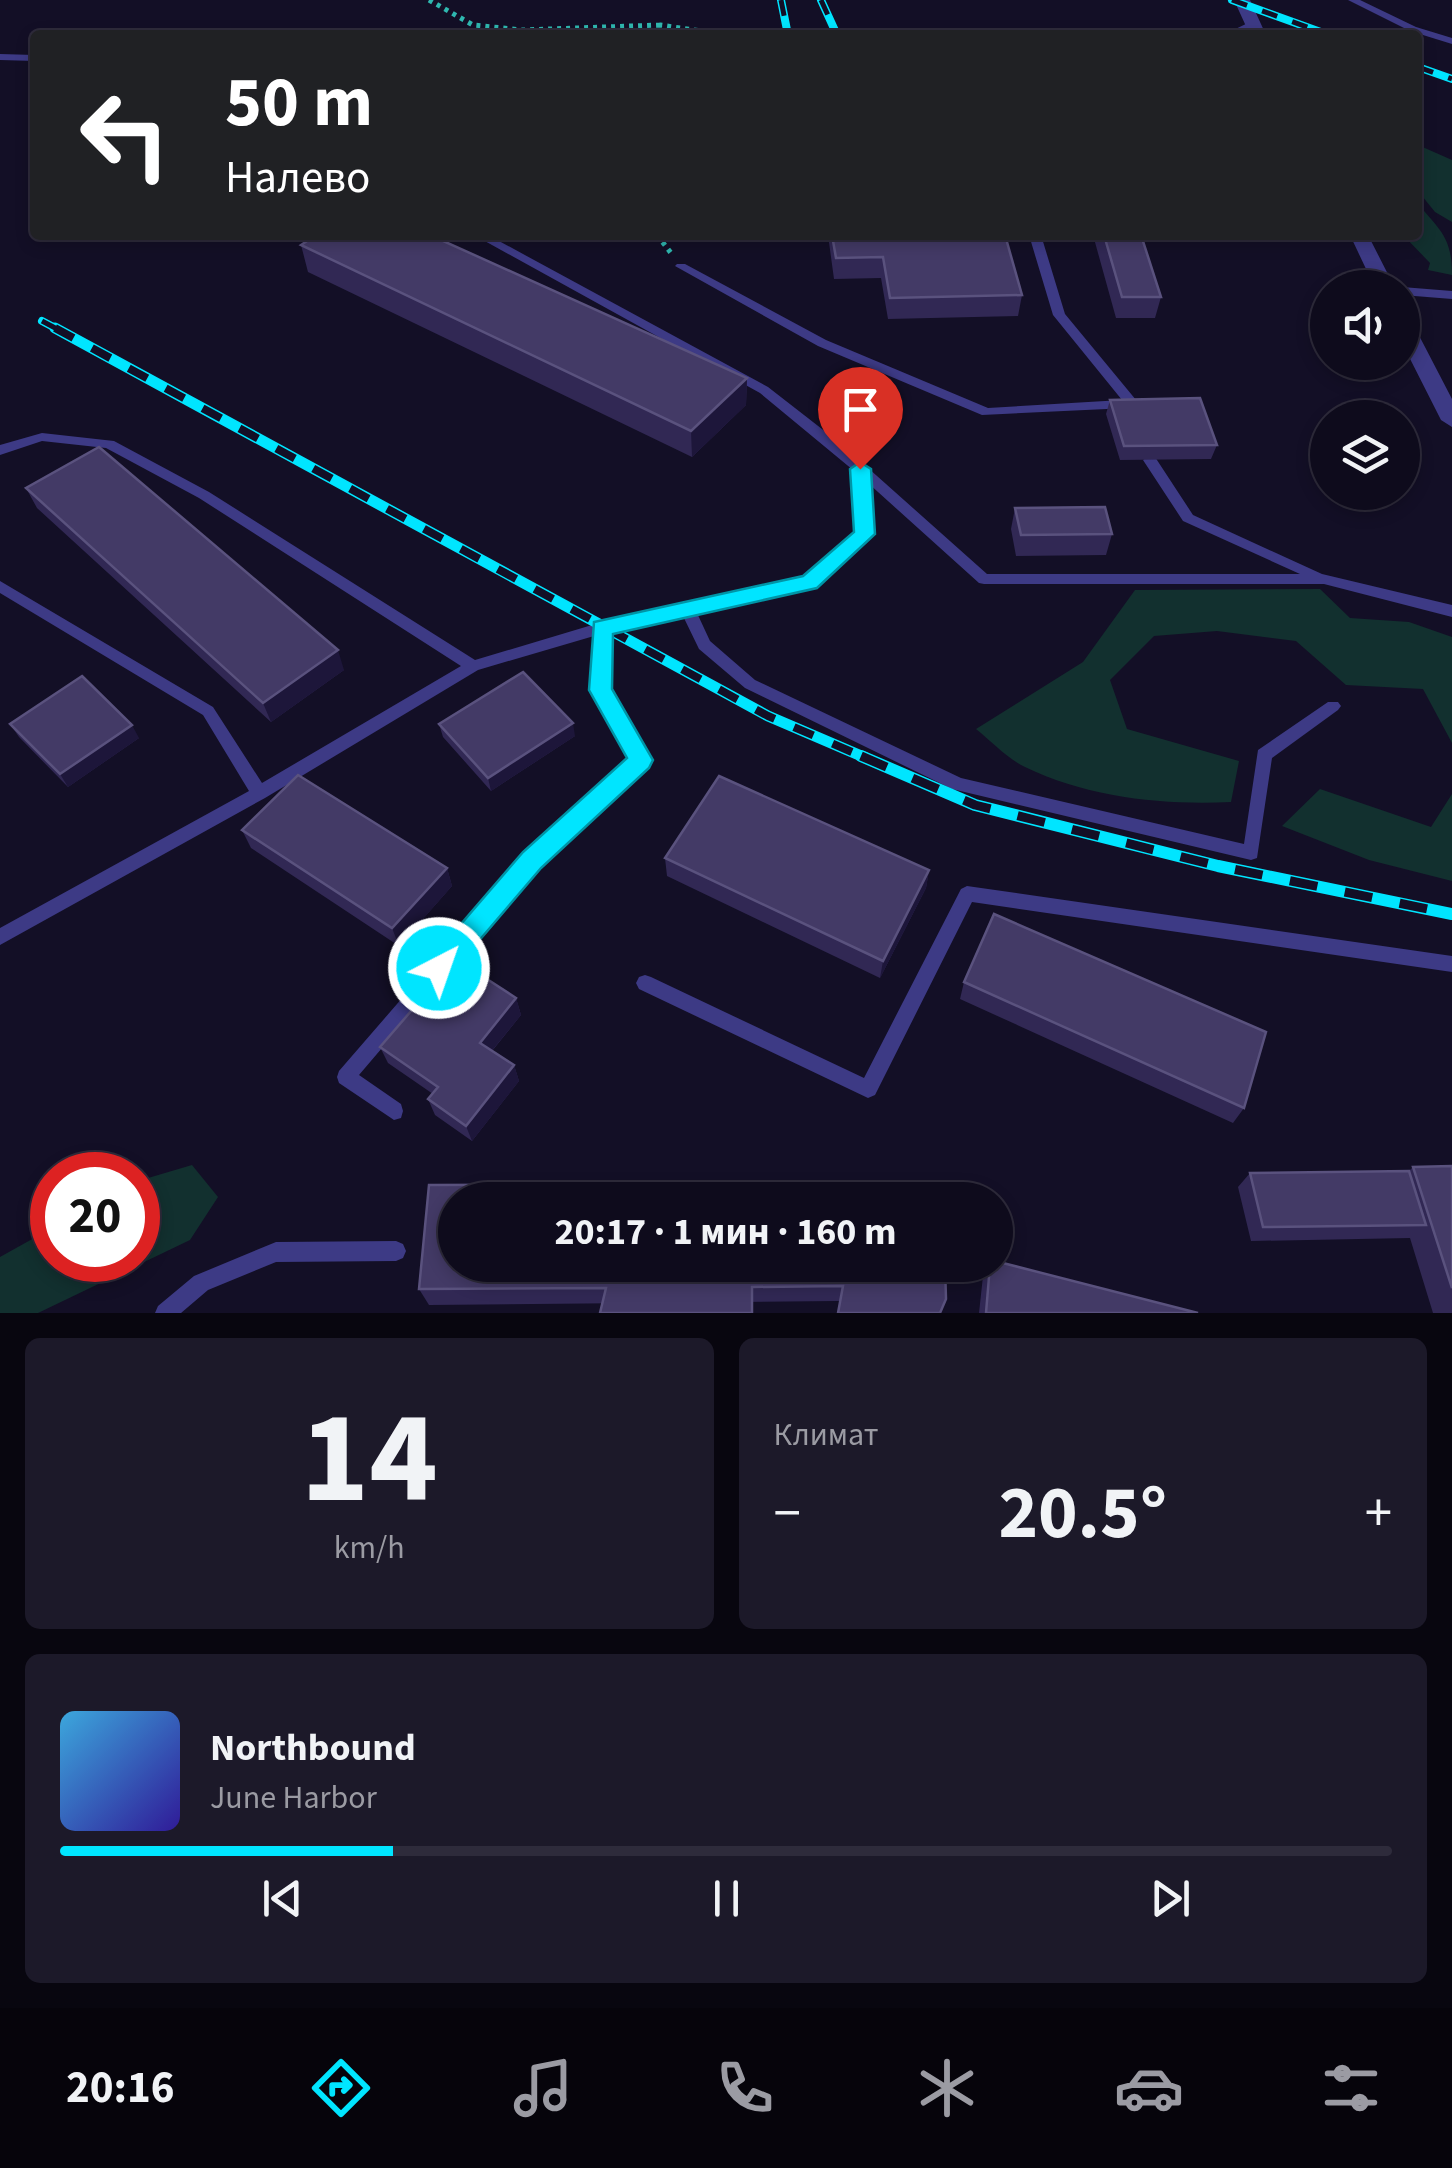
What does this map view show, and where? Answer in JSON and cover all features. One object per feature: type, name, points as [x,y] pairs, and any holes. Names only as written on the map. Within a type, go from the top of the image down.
[{"type":"street","points":[[1242,0],[1256,30]]},
{"type":"street","points":[[1361,240],[1376,270]]},
{"type":"street","points":[[1420,357],[1452,420]]},
{"type":"lane","points":[[1353,0],[1413,30]]},
{"type":"lane","points":[[1422,33],[1452,41]]},
{"type":"lane","points":[[0,56],[30,58]]},
{"type":"lane","points":[[489,240],[764,390],[984,579],[1324,579]]},
{"type":"lane","points":[[681,266],[822,343],[987,412],[1136,408],[1059,315],[1036,240]]},
{"type":"lane","points":[[1420,293],[1452,296]]},
{"type":"lane","points":[[0,450],[42,437],[109,444],[204,495],[473,666]]},
{"type":"lane","points":[[1150,460],[1188,518],[1324,579],[1452,611]]},
{"type":"lane","points":[[0,937],[259,793],[473,666],[602,628],[809,582],[865,534],[860,469]]},
{"type":"lane","points":[[0,586],[43,616],[208,711],[259,793]]},
{"type":"lane","points":[[687,608],[704,645],[750,684],[958,784],[1251,853],[1264,755],[1333,706]]},
{"type":"lane","points":[[394,1111],[346,1077],[532,860],[640,760],[601,690],[602,628]]},
{"type":"lane","points":[[645,983],[868,1088],[967,894],[1452,964]]},
{"type":"lane","points":[[165,1313],[201,1283],[276,1252],[396,1251]]},
{"type":"path","points":[[430,0],[473,25],[522,30],[660,25],[694,30]]},
{"type":"path","points":[[658,30],[660,25]]},
{"type":"green space","points":[[1422,147],[1452,160],[1452,222],[1435,212],[1422,196]]},
{"type":"green space","points":[[1422,209],[1447,243],[1452,275],[1428,270],[1430,263],[1408,240],[1422,240]]},
{"type":"green space","points":[[1320,589],[1350,618],[1409,622],[1452,637],[1452,743],[1423,689],[1346,685],[1296,641],[1217,631],[1154,636],[1110,680],[1127,729],[1239,761],[1231,802],[1152,800],[1074,786],[1019,764],[976,729],[1083,662],[1135,590]]},
{"type":"green space","points":[[1320,789],[1431,827],[1452,794],[1452,881],[1369,860],[1282,826]]},
{"type":"green space","points":[[192,1165],[218,1197],[190,1240],[160,1254],[160,1174]]},
{"type":"green space","points":[[30,1240],[30,1282],[103,1282],[38,1313],[0,1313],[0,1257]]},
{"type":"building","points":[[308,240],[441,240],[747,378],[691,431],[301,245]]},
{"type":"building","points":[[833,240],[1006,240],[1022,295],[890,298],[883,257],[836,258]]},
{"type":"building","points":[[1105,240],[1143,240],[1161,297],[1122,297]]},
{"type":"building","points":[[1200,398],[1217,445],[1124,446],[1110,400]]},
{"type":"building","points":[[99,447],[338,650],[263,703],[26,488]]},
{"type":"building","points":[[1105,507],[1112,534],[1021,535],[1015,508]]},
{"type":"building","points":[[523,672],[573,723],[488,778],[439,724]]},
{"type":"building","points":[[82,676],[132,725],[60,774],[10,724]]},
{"type":"building","points":[[298,775],[447,868],[392,928],[242,830]]},
{"type":"building","points":[[719,776],[929,870],[883,961],[665,858]]},
{"type":"building","points":[[994,914],[1266,1032],[1244,1108],[964,982]]},
{"type":"building","points":[[456,959],[516,998],[480,1043],[514,1065],[466,1126],[428,1099],[438,1087],[380,1047]]},
{"type":"building","points":[[1452,1166],[1452,1288],[1413,1167]]},
{"type":"building","points":[[1409,1171],[1426,1225],[1263,1227],[1250,1173]]},
{"type":"building","points":[[429,1185],[438,1185],[438,1282],[946,1282],[946,1299],[940,1313],[838,1313],[843,1286],[752,1287],[752,1313],[600,1313],[606,1288],[419,1289]]},
{"type":"building","points":[[1013,1266],[1198,1313],[986,1313],[989,1282],[1013,1282]]},
{"type":"railway","points":[[781,0],[787,30]]},
{"type":"railway","points":[[821,0],[835,30]]},
{"type":"railway","points":[[1232,0],[1315,30]]},
{"type":"railway","points":[[1422,68],[1452,79]]},
{"type":"railway","points":[[42,321],[59,330]]},
{"type":"railway","points":[[55,328],[768,716],[866,758]]},
{"type":"railway","points":[[861,756],[975,805],[1218,866],[1452,914]]},
{"type":"route","points":[[439,968],[532,860],[640,760],[601,690],[602,628],[809,582],[865,534],[860,469]]}]
